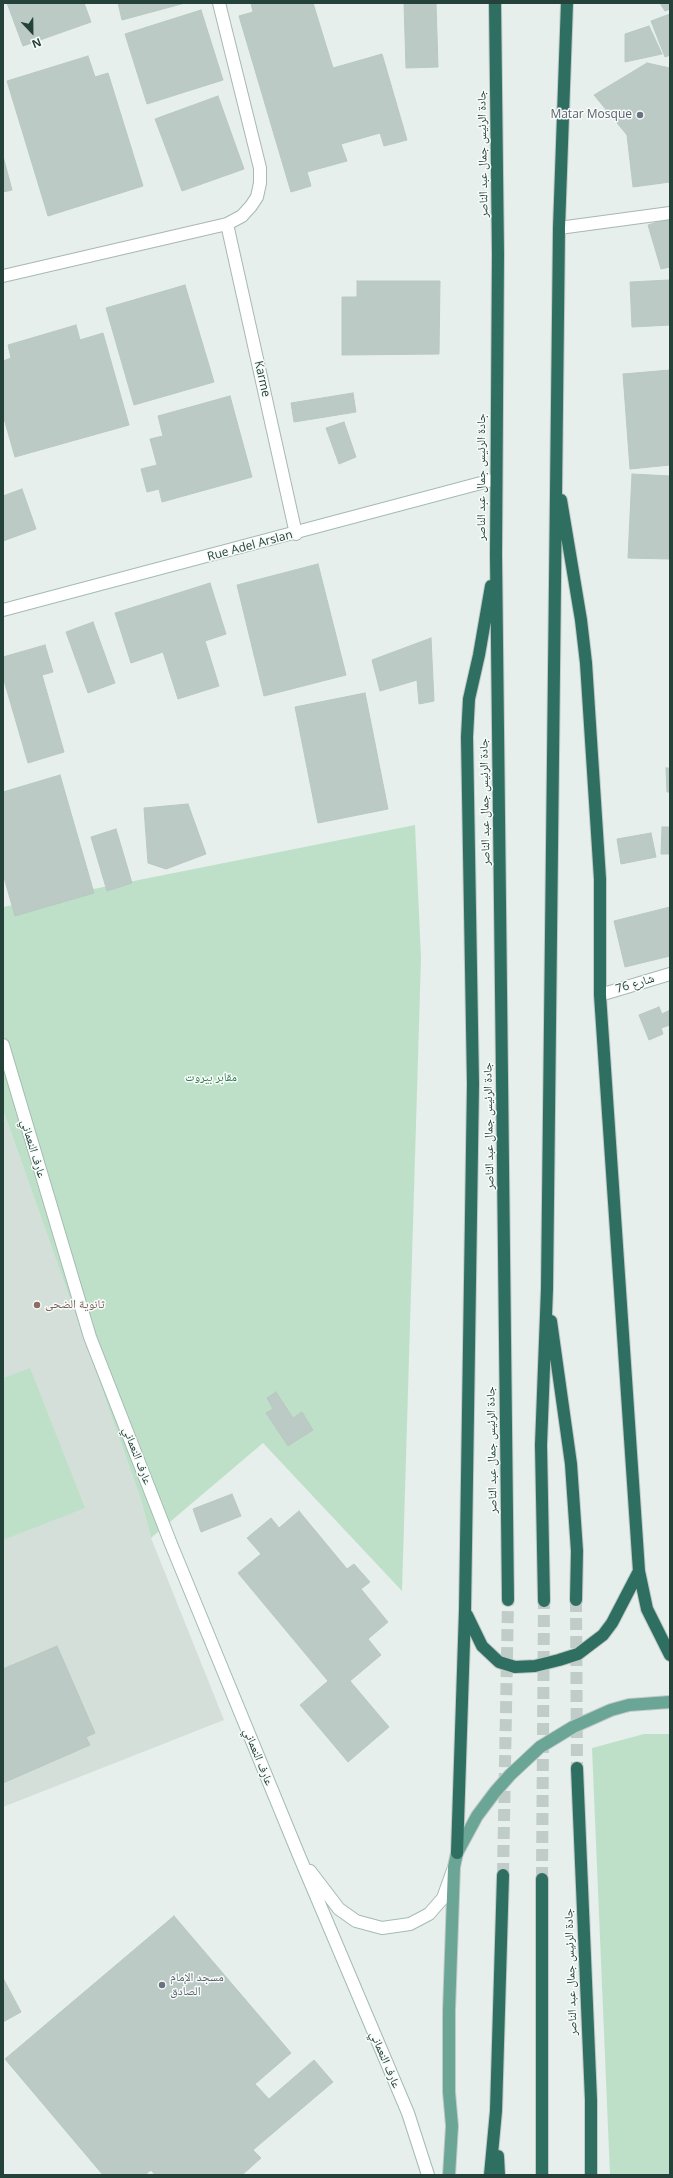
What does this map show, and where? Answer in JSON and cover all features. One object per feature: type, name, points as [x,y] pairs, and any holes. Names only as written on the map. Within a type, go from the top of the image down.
[{"type":"highway","name":"جادة الرئيس جمال عبد الناصر","points":[[495,3],[498,254],[496,554],[508,1600]]},
{"type":"highway","points":[[544,1601],[541,1444],[547,1289],[556,468],[560,228],[567,3]]},
{"type":"highway","points":[[556,468],[581,620],[586,663],[600,879],[600,995],[639,1570],[648,1609],[670,1655]]},
{"type":"highway","points":[[457,1852],[465,1610],[473,1084],[467,737],[469,699],[479,655],[496,554]]},
{"type":"highway","points":[[547,1289],[571,1464],[577,1551],[576,1600]]},
{"type":"highway","points":[[465,1610],[482,1646],[499,1662],[515,1667],[546,1664],[578,1654],[602,1635],[612,1623],[639,1570]]},
{"type":"highway","name":"جادة الرئيس جمال عبد الناصر","points":[[577,1768],[591,2100],[591,2175]]},
{"type":"highway","points":[[490,2175],[496,2111],[503,1874]]},
{"type":"highway","points":[[542,1879],[542,2175]]},
{"type":"highway","points":[[496,2111],[499,2175]]},
{"type":"main road","points":[[449,2175],[452,2126],[449,2092],[449,2011],[454,1867],[457,1852],[477,1816],[510,1774],[551,1740],[591,1718],[611,1710],[640,1704],[670,1702]]},
{"type":"street","points":[[3,276],[226,224],[242,216],[257,197],[260,183],[260,168],[219,3]]},
{"type":"street","points":[[560,228],[670,213]]},
{"type":"street","name":"Karme","points":[[226,224],[296,534]]},
{"type":"street","name":"Rue Adel Arslan","points":[[3,610],[296,534],[496,479]]},
{"type":"street","name":"شارع 76","points":[[600,995],[670,974]]},
{"type":"street","name":"عارف النعماني","points":[[3,1045],[90,1337],[171,1544],[300,1858],[408,2113],[421,2147],[428,2175]]},
{"type":"street","name":"عارف النعماني","points":[[300,1858],[339,1909],[356,1921],[382,1928],[410,1924],[429,1914],[443,1898],[454,1867]]},
{"type":"shaded area","name":"ثانوية الضحى","points":[[3,1110],[141,1500],[151,1538],[224,1720],[3,1807]]},
{"type":"green space","name":"مقابر بيروت","points":[[415,825],[421,958],[402,1591],[263,1443],[151,1538],[141,1500],[3,1110],[3,907]]},
{"type":"green space","points":[[30,1368],[85,1508],[3,1540],[3,1378]]},
{"type":"green space","points":[[644,1734],[670,1734],[670,2175],[610,2175],[592,1748]]},
{"type":"building","points":[[7,3],[84,3],[91,22],[23,46]]},
{"type":"building","points":[[118,3],[185,3],[122,20]]},
{"type":"building","points":[[251,3],[313,3],[333,68],[382,54],[407,140],[384,146],[380,133],[341,144],[347,161],[307,172],[311,186],[291,192],[239,16],[253,12]]},
{"type":"building","points":[[404,3],[436,3],[438,67],[406,68]]},
{"type":"building","points":[[660,3],[670,3],[670,9],[665,11]]},
{"type":"building","points":[[201,10],[223,80],[147,104],[125,34]]},
{"type":"building","points":[[670,14],[670,55],[665,57],[651,21]]},
{"type":"building","points":[[649,26],[662,54],[625,62],[625,34]]},
{"type":"building","points":[[88,56],[95,77],[108,73],[143,186],[48,216],[7,81]]},
{"type":"building","name":"Matar Mosque","points":[[647,63],[670,68],[670,182],[633,187],[627,135],[594,95]]},
{"type":"building","points":[[218,96],[244,169],[182,191],[155,119]]},
{"type":"building","points":[[3,156],[12,190],[3,192]]},
{"type":"building","points":[[670,218],[670,267],[661,269],[648,225]]},
{"type":"building","points":[[670,280],[670,325],[632,327],[630,282]]},
{"type":"building","points":[[357,281],[440,281],[439,354],[342,355],[342,297],[357,297]]},
{"type":"building","points":[[185,285],[214,382],[134,405],[106,308]]},
{"type":"building","points":[[76,325],[80,340],[103,333],[129,425],[15,457],[3,415],[3,361],[11,358],[8,345]]},
{"type":"building","points":[[670,370],[670,465],[630,469],[623,374]]},
{"type":"building","points":[[353,393],[356,412],[294,422],[291,403]]},
{"type":"building","points":[[230,396],[252,477],[162,502],[159,489],[147,492],[141,469],[157,465],[150,439],[163,436],[158,416]]},
{"type":"building","points":[[344,422],[356,457],[339,464],[326,428]]},
{"type":"building","points":[[632,474],[670,476],[670,559],[628,558]]},
{"type":"building","points":[[22,489],[36,529],[3,541],[3,496]]},
{"type":"building","points":[[318,564],[346,675],[264,696],[237,585]]},
{"type":"building","points":[[210,583],[226,634],[205,641],[219,686],[178,699],[163,652],[131,663],[115,613]]},
{"type":"building","points":[[93,622],[115,683],[88,693],[66,632]]},
{"type":"building","points":[[431,638],[434,701],[419,704],[417,680],[380,691],[372,660]]},
{"type":"building","points":[[45,645],[53,672],[42,675],[64,752],[28,763],[3,677],[3,657]]},
{"type":"building","points":[[365,693],[388,809],[318,823],[295,707]]},
{"type":"building","points":[[666,768],[670,768],[670,792],[667,792]]},
{"type":"building","points":[[60,775],[94,893],[15,916],[3,874],[3,792]]},
{"type":"building","points":[[188,804],[206,854],[166,869],[148,863],[144,808]]},
{"type":"building","points":[[662,827],[670,827],[670,854],[661,854]]},
{"type":"building","points":[[116,829],[132,883],[107,891],[91,837]]},
{"type":"building","points":[[651,833],[656,857],[621,864],[617,839]]},
{"type":"building","points":[[670,907],[670,956],[625,967],[614,921]]},
{"type":"building","points":[[659,1007],[662,1014],[670,1010],[670,1025],[661,1028],[663,1034],[649,1040],[639,1015]]},
{"type":"building","points":[[276,1392],[293,1418],[302,1412],[313,1430],[288,1446],[266,1413],[273,1409],[267,1398]]},
{"type":"building","points":[[232,1494],[241,1516],[201,1532],[193,1509]]},
{"type":"building","points":[[299,1511],[347,1569],[354,1564],[370,1582],[361,1589],[388,1622],[368,1639],[381,1655],[350,1681],[389,1727],[348,1762],[300,1705],[328,1681],[238,1573],[261,1554],[247,1538],[271,1518],[279,1528]]},
{"type":"building","points":[[57,1646],[95,1733],[86,1737],[90,1745],[3,1783],[3,1669]]},
{"type":"building","name":"مسجد الإمام الصادق","points":[[174,1916],[291,2053],[255,2084],[269,2099],[314,2060],[333,2082],[253,2150],[261,2158],[242,2175],[155,2175],[151,2170],[145,2175],[103,2175],[5,2059]]},
{"type":"building","points":[[3,1978],[21,2012],[3,2022]]},
{"type":"tunnel","points":[[503,1875],[508,1600]]},
{"type":"tunnel","points":[[576,1600],[577,1768]]},
{"type":"tunnel","points":[[542,1879],[544,1601]]},
{"type":"place","name":"Matar Mosque","points":[[640,115]]},
{"type":"place","name":"ثانوية الضحى","points":[[37,1305]]},
{"type":"place","name":"مسجد الإمام الصادق","points":[[162,1985]]}]
